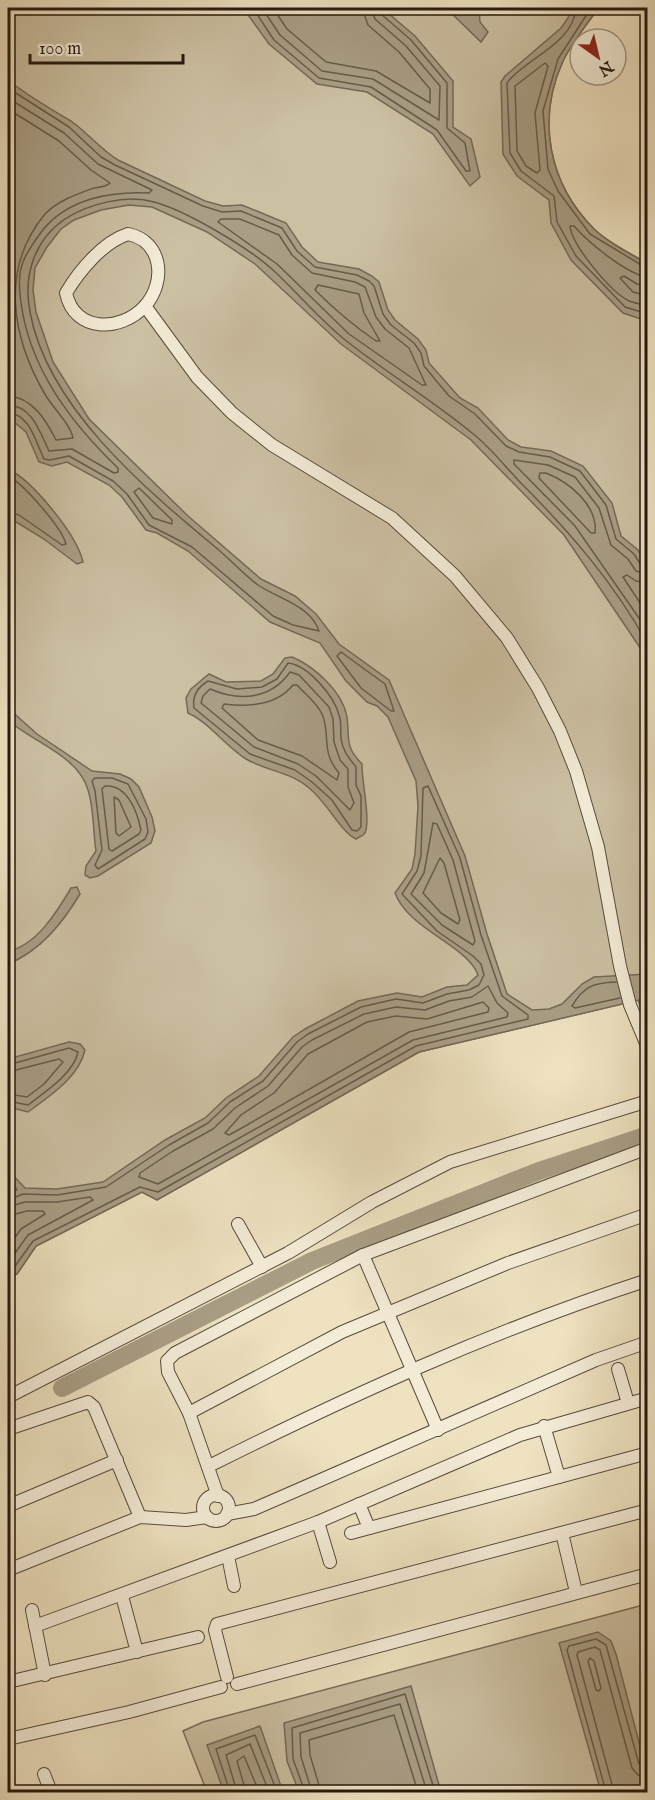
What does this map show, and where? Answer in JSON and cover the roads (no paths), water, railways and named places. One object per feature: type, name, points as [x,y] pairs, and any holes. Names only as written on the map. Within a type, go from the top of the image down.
[{"type":"street","points":[[128,234],[147,241],[156,252],[159,268],[156,284],[145,306],[114,325],[89,324],[75,315],[66,293],[76,277],[103,250],[118,237],[128,234]]},
{"type":"street","points":[[145,306],[197,376],[232,413],[272,445],[392,519],[455,576],[507,638],[538,688],[576,771],[598,848],[620,966],[630,1005],[648,1048]]},
{"type":"street","points":[[8,1397],[262,1267],[411,1180],[450,1162],[648,1101]]},
{"type":"street","points":[[227,1514],[228,1503],[218,1496],[189,1413],[168,1372],[167,1361],[175,1353],[363,1255],[648,1148]]},
{"type":"street","points":[[189,1413],[290,1358],[388,1313],[508,1263],[648,1214]]},
{"type":"street","points":[[238,1224],[262,1267]]},
{"type":"street","points":[[363,1255],[438,1430]]},
{"type":"street","points":[[209,1466],[344,1400],[413,1370],[533,1320],[648,1280]]},
{"type":"street","points":[[8,1570],[140,1517],[186,1520],[207,1517],[218,1521],[227,1514],[254,1509],[596,1360],[648,1342]]},
{"type":"street","points":[[618,1369],[628,1403]]},
{"type":"street","points":[[35,1626],[122,1596],[318,1522],[544,1426],[648,1398]]},
{"type":"street","points":[[8,1429],[88,1402],[94,1407],[140,1517]]},
{"type":"street","points":[[544,1426],[559,1477]]},
{"type":"street","points":[[351,1533],[648,1453]]},
{"type":"street","points":[[8,1506],[117,1460]]},
{"type":"street","points":[[207,1517],[203,1510],[205,1502],[211,1497],[218,1496]]},
{"type":"street","points":[[359,1504],[369,1528]]},
{"type":"street","points":[[228,1683],[215,1630],[217,1624],[648,1510]]},
{"type":"street","points":[[318,1522],[330,1562]]},
{"type":"street","points":[[562,1533],[576,1592]]},
{"type":"street","points":[[228,1556],[234,1586]]},
{"type":"street","points":[[8,1739],[129,1712],[228,1683],[648,1574]]},
{"type":"street","points":[[122,1596],[137,1652]]},
{"type":"street","points":[[32,1610],[45,1675]]},
{"type":"street","points":[[8,1682],[198,1637]]},
{"type":"street","points":[[44,1774],[51,1792]]},
{"type":"water","points":[[243,8],[382,8],[415,36],[453,81],[453,127],[471,139],[480,177],[470,186],[433,134],[367,92],[317,84],[269,44]]},
{"type":"water","points":[[446,8],[479,8],[480,22],[488,32],[481,42]]},
{"type":"water","points":[[571,8],[598,8],[584,27],[568,27],[568,52],[555,83],[550,106],[549,128],[557,172],[566,192],[594,229],[613,244],[647,264],[647,321],[623,313],[571,260],[551,223],[549,200],[517,176],[503,154],[501,82],[561,28]]},
{"type":"water","points":[[8,80],[71,121],[118,160],[205,201],[223,206],[242,205],[286,223],[302,247],[318,262],[359,269],[372,276],[379,282],[388,310],[395,320],[418,339],[426,350],[429,363],[460,398],[478,408],[508,440],[521,447],[551,451],[583,466],[612,503],[621,536],[638,550],[647,565],[647,658],[564,535],[471,440],[341,344],[255,264],[207,232],[152,207],[129,205],[101,210],[74,220],[61,229],[35,268],[33,290],[36,312],[53,362],[89,419],[188,516],[261,579],[295,596],[316,614],[339,644],[389,680],[465,856],[507,994],[532,1010],[549,1009],[562,1004],[582,984],[594,977],[647,974],[648,998],[419,1052],[157,1200],[142,1192],[36,1246],[17,1274],[8,1278],[8,1195],[17,1190],[8,1179],[8,1170],[25,1188],[57,1189],[103,1182],[165,1140],[205,1118],[226,1098],[259,1076],[293,1037],[305,1029],[358,1001],[397,993],[422,997],[447,987],[467,985],[478,975],[472,964],[462,955],[412,917],[402,906],[395,893],[412,869],[418,806],[416,781],[388,717],[377,706],[367,702],[346,681],[320,643],[270,622],[188,551],[157,533],[146,530],[122,497],[109,485],[67,462],[52,466],[39,462],[26,432],[8,417]]},
{"type":"water","points":[[8,469],[41,496],[72,538],[83,562],[77,564],[44,539],[8,517]]},
{"type":"water","points":[[292,657],[318,673],[334,689],[344,708],[350,747],[362,764],[367,812],[364,834],[356,839],[302,783],[246,759],[196,717],[188,713],[186,698],[191,689],[209,674],[226,682],[261,681],[273,674],[285,658]]},
{"type":"water","points":[[8,708],[37,734],[92,771],[120,774],[131,779],[139,787],[152,817],[155,831],[151,843],[98,876],[90,878],[85,875],[86,866],[96,851],[91,804],[83,778],[65,758],[8,720]]},
{"type":"water","points":[[77,887],[80,894],[58,926],[30,952],[8,964],[8,951],[18,948],[37,935],[71,888]]},
{"type":"water","points":[[69,1042],[80,1044],[85,1050],[77,1069],[70,1077],[28,1112],[8,1107],[8,1059]]},
{"type":"water","points":[[598,1632],[611,1641],[616,1654],[647,1773],[647,1792],[601,1792],[559,1643]]},
{"type":"water","points":[[411,1686],[441,1792],[299,1792],[287,1761],[284,1723]]},
{"type":"water","points":[[260,1726],[283,1792],[224,1792],[207,1745]]},
{"type":"waterway","points":[[62,1388],[312,1261],[539,1171],[648,1135]]}]
